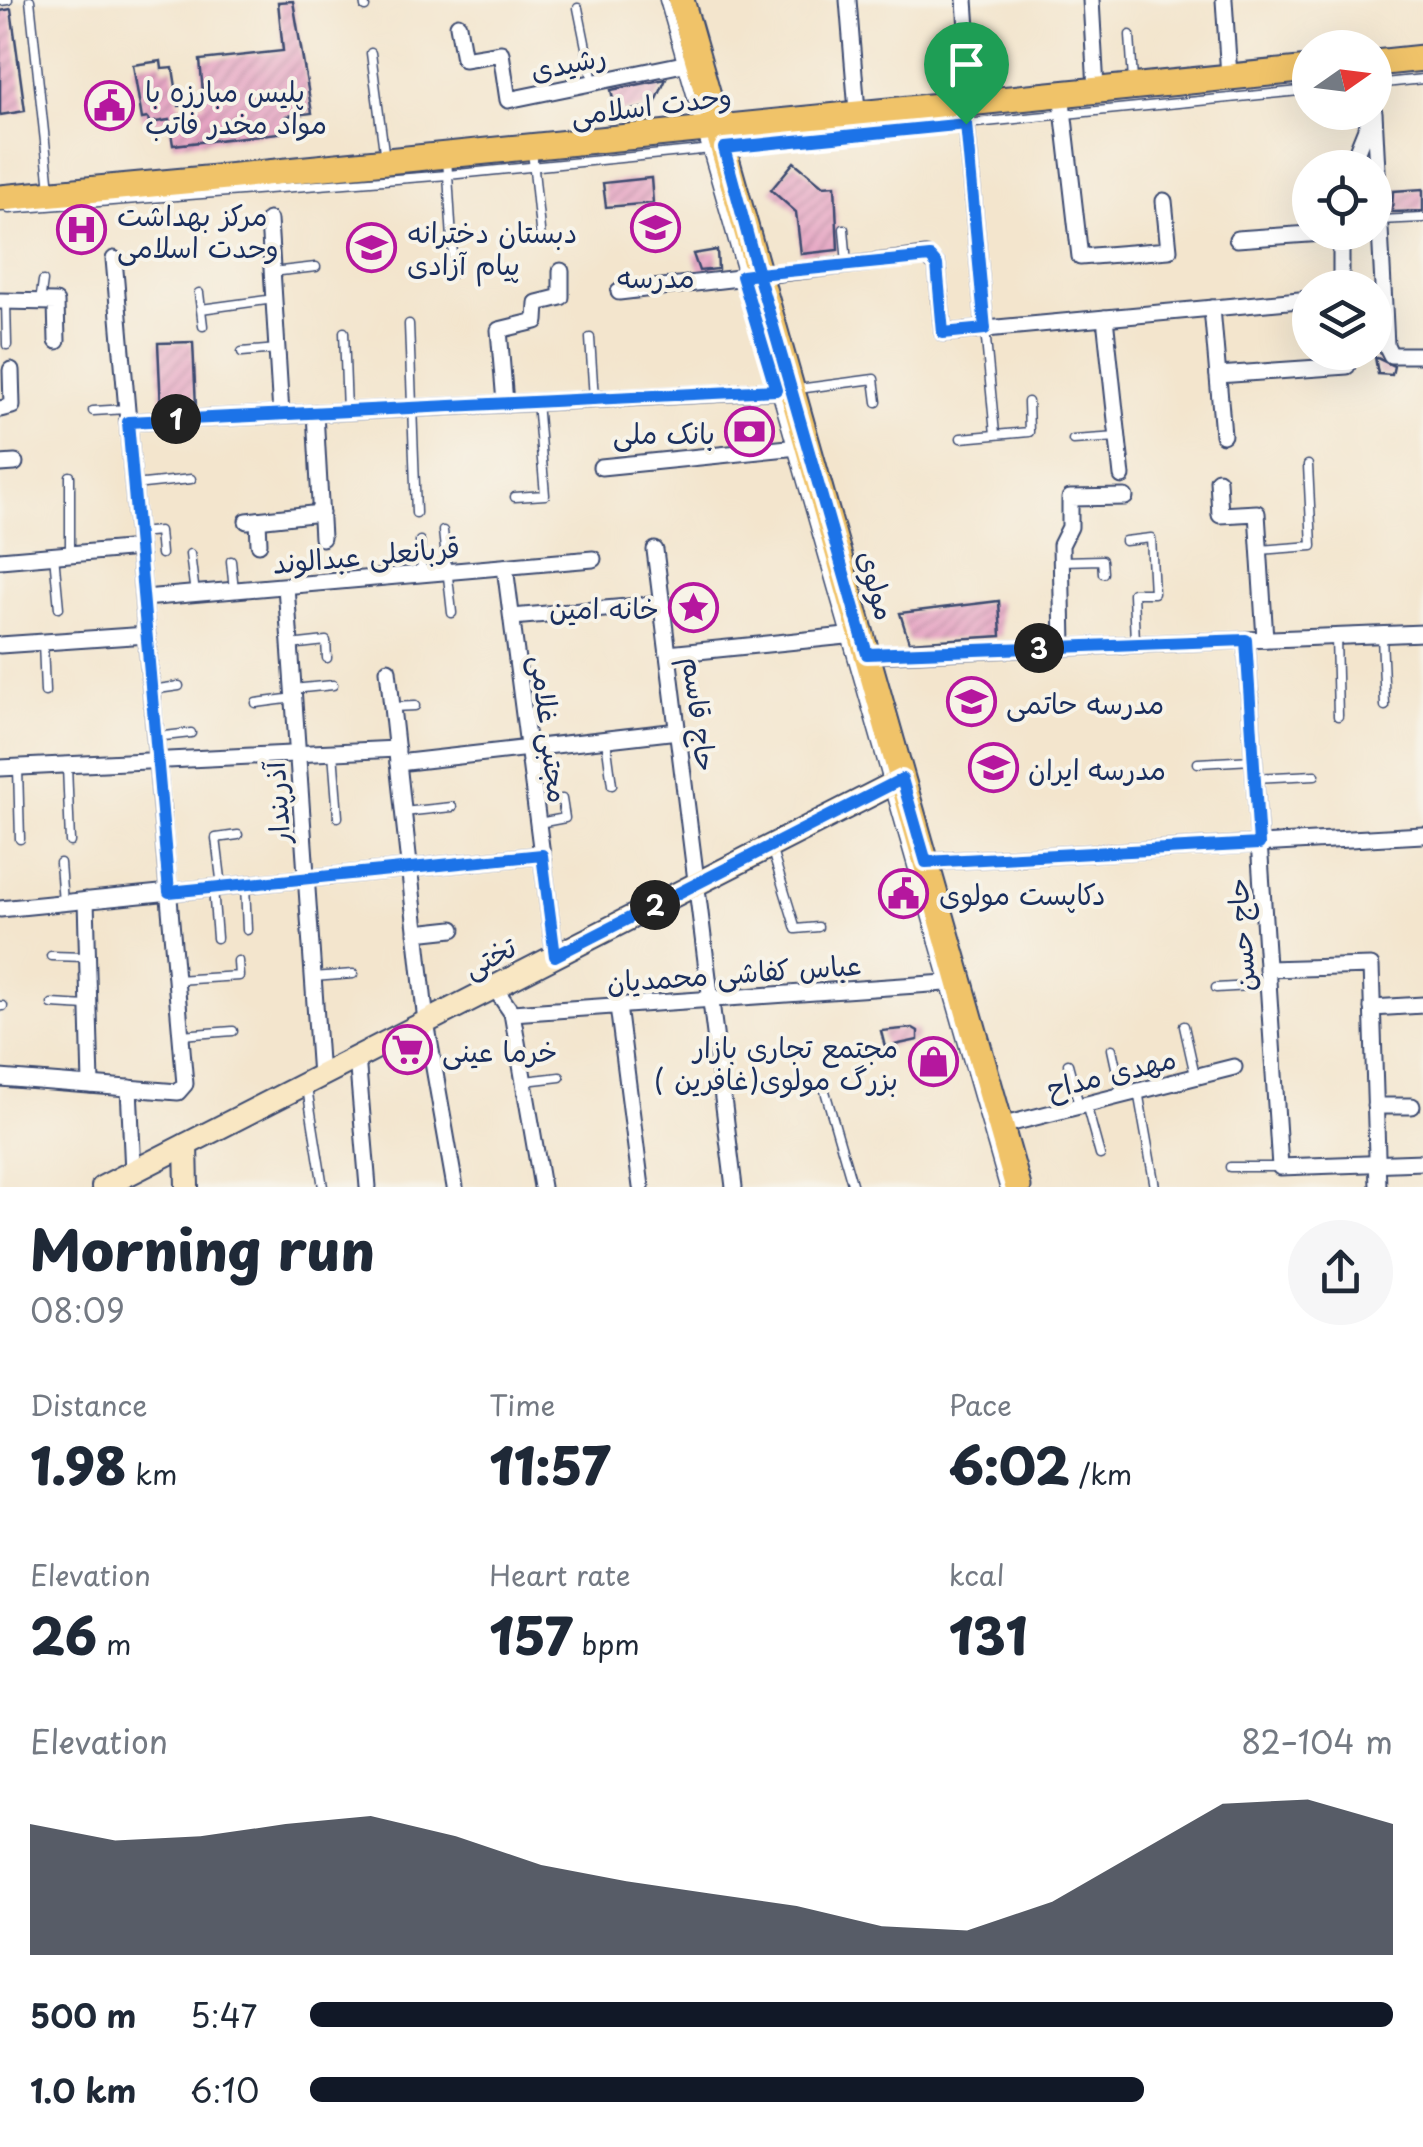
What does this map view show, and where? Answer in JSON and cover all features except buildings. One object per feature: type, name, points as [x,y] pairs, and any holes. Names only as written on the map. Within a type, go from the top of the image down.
[{"type":"main road","name":"مولوی","points":[[681,0],[690,62],[750,275],[867,654],[895,783],[926,862],[952,982],[1018,1187]]},
{"type":"main road","points":[[1392,61],[1423,58]]},
{"type":"main road","name":"وحدت اسلامی","points":[[0,198],[386,164],[448,166],[533,158],[712,138],[856,111],[1062,104],[1096,89],[1292,71]]},
{"type":"main road","name":"تختی","points":[[103,1187],[895,783]]},
{"type":"main road","points":[[186,1145],[187,1187]]},
{"type":"street","points":[[848,0],[856,111]]},
{"type":"street","points":[[965,0],[967,109],[985,329]]},
{"type":"street","points":[[1091,0],[1096,89]]},
{"type":"street","points":[[1224,0],[1228,76]]},
{"type":"street","name":"رشیدی","points":[[458,25],[464,60],[502,53],[508,100],[690,62]]},
{"type":"street","points":[[1062,104],[1078,250],[1084,259],[1169,250],[1164,202]]},
{"type":"street","points":[[269,220],[281,414]]},
{"type":"street","points":[[1237,239],[1292,235]]},
{"type":"street","points":[[1381,250],[1388,352],[1394,356],[1423,355]]},
{"type":"street","points":[[619,292],[930,257],[937,265],[943,333],[1292,301]]},
{"type":"street","points":[[0,1078],[183,1089],[114,258]]},
{"type":"street","points":[[504,403],[499,330],[536,322],[537,303],[561,296],[560,271]]},
{"type":"street","points":[[3,301],[56,302],[57,340]]},
{"type":"street","points":[[1212,308],[1224,435]]},
{"type":"street","points":[[1105,318],[1122,476]]},
{"type":"street","points":[[0,409],[12,406],[11,370]]},
{"type":"street","points":[[1218,375],[1292,370]]},
{"type":"street","points":[[128,415],[315,413],[784,390]]},
{"type":"street","points":[[315,413],[322,538]]},
{"type":"street","points":[[601,467],[800,446]]},
{"type":"street","points":[[1218,480],[1220,515],[1257,514],[1265,640]]},
{"type":"street","points":[[1063,647],[1061,545],[1070,527],[1070,498],[1125,497]]},
{"type":"street","points":[[259,544],[252,521],[321,513]]},
{"type":"street","points":[[0,560],[62,555],[139,541]]},
{"type":"street","name":"حاج قاسم","points":[[655,550],[734,1187]]},
{"type":"street","name":"قربانعلی عبدالوند","points":[[144,598],[593,559]]},
{"type":"street","name":"مجتبی غلامی","points":[[505,567],[555,956]]},
{"type":"street","name":"آذرپندار","points":[[286,586],[313,977],[313,1079]]},
{"type":"street","points":[[512,617],[662,604]]},
{"type":"street","points":[[0,645],[146,634]]},
{"type":"street","points":[[867,654],[1423,634]]},
{"type":"street","points":[[668,654],[846,636]]},
{"type":"street","name":"حاج حسن","points":[[1246,640],[1280,1166]]},
{"type":"street","points":[[388,670],[426,1022],[454,1187]]},
{"type":"street","points":[[0,768],[332,752],[397,756],[528,748],[678,731]]},
{"type":"street","points":[[926,862],[1423,836]]},
{"type":"street","points":[[0,909],[542,855]]},
{"type":"street","points":[[86,900],[90,1085]]},
{"type":"street","points":[[416,932],[453,930]]},
{"type":"street","points":[[1268,977],[1370,966],[1378,1187]]},
{"type":"street","name":"عباس کفاشی محمدیان","points":[[512,1014],[952,982]]},
{"type":"street","points":[[494,987],[512,1014],[542,1187]]},
{"type":"street","points":[[1372,1008],[1423,1005]]},
{"type":"street","points":[[618,1006],[641,1187]]},
{"type":"street","points":[[356,1057],[368,1187]]},
{"type":"street","name":"مهدی مداح","points":[[1000,1126],[1234,1067]]},
{"type":"street","points":[[129,1088],[132,1172]]},
{"type":"street","points":[[1375,1106],[1412,1106]]},
{"type":"street","points":[[1280,1166],[1423,1162]]},
{"type":"lane","points":[[0,1],[8,0]]},
{"type":"lane","points":[[30,0],[50,194]]},
{"type":"lane","points":[[664,0],[690,62]]},
{"type":"lane","points":[[1224,0],[1235,0]]},
{"type":"lane","points":[[578,8],[593,82]]},
{"type":"lane","points":[[1130,34],[1134,86]]},
{"type":"lane","points":[[371,53],[386,164]]},
{"type":"lane","points":[[1392,82],[1423,79]]},
{"type":"lane","points":[[1062,104],[1292,91]]},
{"type":"lane","points":[[712,138],[967,109]]},
{"type":"lane","points":[[533,158],[541,240]]},
{"type":"lane","points":[[0,210],[448,166],[454,273]]},
{"type":"lane","points":[[1392,219],[1423,218]]},
{"type":"lane","points":[[844,229],[847,265]]},
{"type":"lane","points":[[272,272],[316,268]]},
{"type":"lane","points":[[40,302],[43,281]]},
{"type":"lane","points":[[199,293],[203,326]]},
{"type":"lane","points":[[201,308],[274,299]]},
{"type":"lane","points":[[3,301],[7,346]]},
{"type":"lane","points":[[409,324],[416,513]]},
{"type":"lane","points":[[985,329],[995,434]]},
{"type":"lane","points":[[344,332],[347,411]]},
{"type":"lane","points":[[590,338],[594,399]]},
{"type":"lane","points":[[242,352],[277,349]]},
{"type":"lane","points":[[784,390],[874,378],[877,402]]},
{"type":"lane","points":[[514,497],[545,495],[537,402]]},
{"type":"lane","points":[[961,438],[1029,432],[1028,402]]},
{"type":"lane","points":[[92,411],[128,415]]},
{"type":"lane","points":[[1073,440],[1118,437]]},
{"type":"lane","points":[[800,446],[846,636],[895,783],[952,982],[1004,1187]]},
{"type":"lane","points":[[1259,550],[1312,546],[1308,465]]},
{"type":"lane","points":[[59,608],[70,476]]},
{"type":"lane","points":[[134,485],[191,480]]},
{"type":"lane","points":[[139,541],[159,532],[161,554]]},
{"type":"lane","points":[[444,532],[452,613]]},
{"type":"lane","points":[[1125,541],[1151,538],[1154,593],[1133,594],[1136,644]]},
{"type":"lane","points":[[420,541],[422,574]]},
{"type":"lane","points":[[190,554],[195,594]]},
{"type":"lane","points":[[1061,562],[1102,560],[1104,573]]},
{"type":"lane","points":[[231,561],[234,590]]},
{"type":"lane","points":[[1382,635],[1385,706]]},
{"type":"lane","points":[[1336,636],[1338,716]]},
{"type":"lane","points":[[290,645],[326,641],[327,658]]},
{"type":"lane","points":[[43,642],[44,692]]},
{"type":"lane","points":[[256,703],[333,685]]},
{"type":"lane","points":[[151,690],[180,686]]},
{"type":"lane","points":[[392,707],[414,706]]},
{"type":"lane","points":[[156,737],[191,733]]},
{"type":"lane","points":[[606,739],[612,786]]},
{"type":"lane","points":[[332,752],[338,817]]},
{"type":"lane","points":[[1198,763],[1254,760]]},
{"type":"lane","points":[[67,765],[70,842]]},
{"type":"lane","points":[[18,767],[20,839]]},
{"type":"lane","points":[[1255,778],[1315,775]]},
{"type":"lane","points":[[538,823],[565,818],[562,799]]},
{"type":"lane","points":[[404,812],[452,807]]},
{"type":"lane","points":[[217,938],[216,838],[238,835]]},
{"type":"lane","points":[[770,847],[796,929],[818,927]]},
{"type":"lane","points":[[60,863],[63,902]]},
{"type":"lane","points":[[244,885],[247,930]]},
{"type":"lane","points":[[51,956],[87,957]]},
{"type":"lane","points":[[176,980],[239,976],[238,961]]},
{"type":"lane","points":[[313,977],[353,974]]},
{"type":"lane","points":[[1216,988],[1268,977]]},
{"type":"lane","points":[[52,1004],[88,1006]]},
{"type":"lane","points":[[1184,1026],[1195,1076]]},
{"type":"lane","points":[[181,1035],[233,1031]]},
{"type":"lane","points":[[1112,1049],[1130,1093],[1155,1187]]},
{"type":"lane","points":[[1068,1064],[1100,1155]]},
{"type":"lane","points":[[524,1082],[560,1077]]},
{"type":"lane","points":[[313,1079],[323,1187]]},
{"type":"lane","points":[[825,1091],[853,1187]]},
{"type":"lane","points":[[1230,1167],[1280,1166]]},
{"type":"place","name":"پلیس مبارزه با مواد مخدر فاتب","points":[[110,106]]},
{"type":"place","name":"مدرسه","points":[[656,228]]},
{"type":"place","name":"مرکز بهداشت وحدت اسلامی","points":[[82,230]]},
{"type":"place","name":"دبستان دخترانه پیام آزادی","points":[[372,247]]},
{"type":"place","name":"بانک ملی","points":[[750,432]]},
{"type":"place","name":"خانه امین","points":[[694,607]]},
{"type":"place","name":"مدرسه حاتمی","points":[[971,702]]},
{"type":"place","name":"مدرسه ایران","points":[[993,768]]},
{"type":"place","name":"دکاپست مولوی","points":[[904,893]]},
{"type":"place","name":"خرما عینی","points":[[407,1050]]},
{"type":"place","name":"مجتمع تجاری بازار بزرگ مولوی(غافرین )","points":[[933,1062]]},
{"type":"route","points":[[966,124],[724,148],[758,274],[742,276],[776,390],[128,422],[169,892],[542,855],[555,956],[902,779],[926,862],[1259,844],[1246,640],[867,654],[758,274],[926,256],[937,265],[943,333],[985,329],[966,124]]}]
